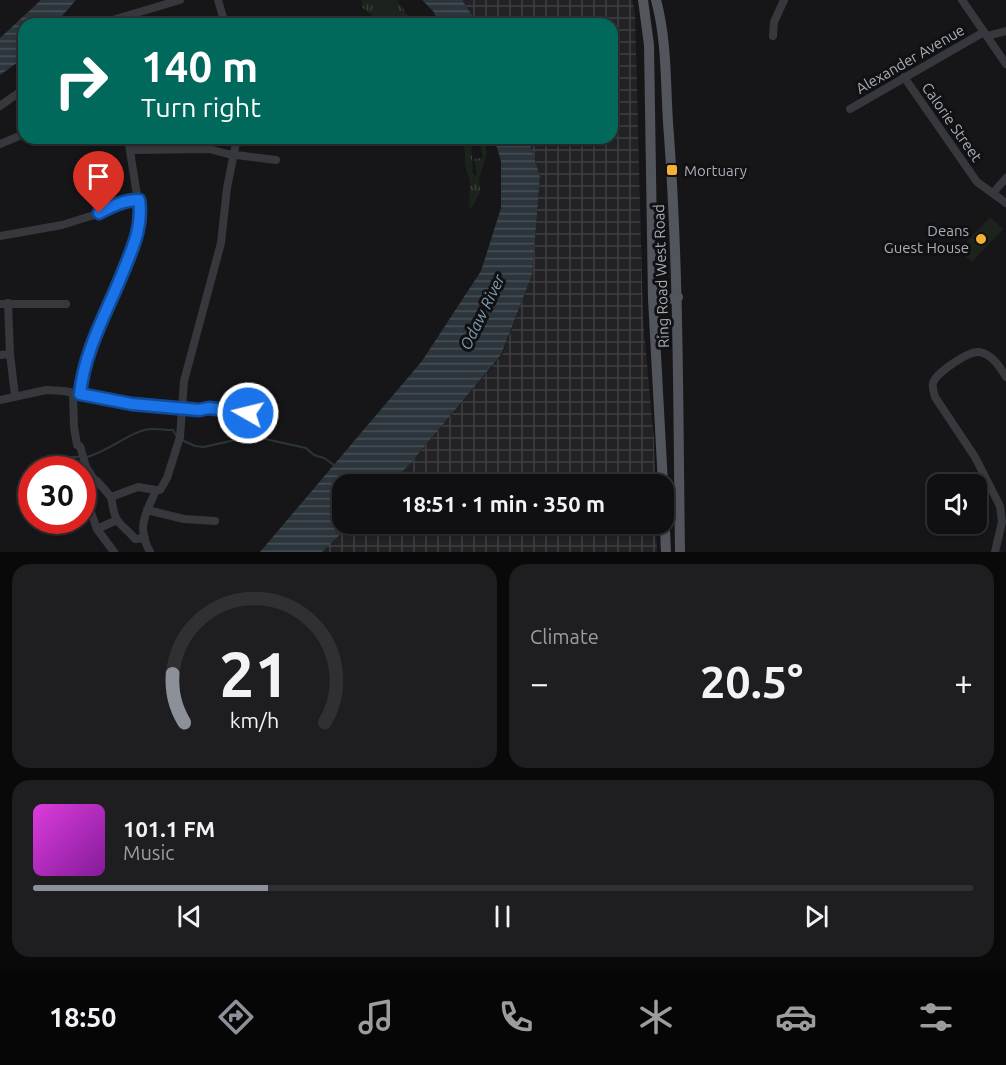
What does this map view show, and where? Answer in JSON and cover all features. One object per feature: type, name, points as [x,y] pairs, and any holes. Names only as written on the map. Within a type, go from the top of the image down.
[{"type":"main road","name":"Ring Road West Road","points":[[643,0],[649,45],[653,299],[662,474]]},
{"type":"main road","name":"Ring Road West Road","points":[[656,0],[662,37],[674,200],[678,297],[680,552]]},
{"type":"main road","points":[[653,299],[665,300],[678,297]]},
{"type":"main road","name":"Ring Road West Road","points":[[665,534],[666,552]]},
{"type":"street","points":[[119,18],[180,0]]},
{"type":"street","points":[[218,0],[223,18]]},
{"type":"street","points":[[773,36],[774,22],[784,0]]},
{"type":"street","points":[[962,0],[1006,64]]},
{"type":"street","name":"Alexander Avenue","points":[[850,109],[904,77],[986,34],[1006,31]]},
{"type":"street","name":"Calorie Street","points":[[904,77],[977,182],[1006,203]]},
{"type":"street","points":[[0,106],[18,93]]},
{"type":"street","points":[[0,144],[18,136]]},
{"type":"street","points":[[130,144],[141,213],[138,233],[90,351],[76,394],[74,427],[82,458],[93,479],[111,497],[117,520],[135,539],[145,538]]},
{"type":"street","points":[[111,497],[138,487],[160,490],[168,478],[180,437],[184,381],[190,353],[220,243],[236,144]]},
{"type":"street","points":[[131,150],[209,149],[228,154],[276,159]]},
{"type":"street","points":[[993,193],[1006,178]]},
{"type":"street","points":[[0,236],[62,225],[94,215],[115,204],[139,200]]},
{"type":"street","points":[[15,396],[4,304],[66,304]]},
{"type":"street","points":[[995,552],[1002,522],[1000,506],[975,457],[935,397],[933,381],[938,373],[971,353],[979,352],[997,363],[1006,377]]},
{"type":"street","points":[[0,356],[10,354]]},
{"type":"street","points":[[0,400],[46,390],[64,391],[132,404],[209,408],[248,413]]},
{"type":"street","points":[[150,552],[142,529],[156,490]]},
{"type":"street","points":[[147,510],[184,519],[215,521]]},
{"type":"street","points":[[114,552],[97,529],[117,520]]},
{"type":"shaded area","points":[[462,0],[632,0],[635,12],[643,320],[654,440],[655,474],[400,474],[502,355],[532,275],[540,177],[530,144],[618,144],[618,18],[474,18]]},
{"type":"shaded area","points":[[341,534],[656,534],[657,552],[322,552]]},
{"type":"green space","points":[[361,0],[397,0],[410,18],[374,18],[362,7]]},
{"type":"green space","points":[[463,144],[471,144],[473,174],[477,176],[474,159],[483,158],[480,144],[485,144],[487,153],[479,179],[480,192],[471,209],[469,205],[470,181],[465,165]]},
{"type":"green space","name":"Deans Guest House","points":[[990,217],[1003,229],[972,262],[959,250]]},
{"type":"water","points":[[41,0],[76,0],[60,18],[22,18]]},
{"type":"water","points":[[422,0],[462,0],[474,18],[437,18]]},
{"type":"water","points":[[18,21],[18,62],[0,75],[0,38]]},
{"type":"water","name":"Odaw River","points":[[496,144],[530,144],[540,177],[532,275],[501,355],[400,474],[332,474],[332,534],[341,534],[322,552],[260,552],[422,361],[481,271],[501,208],[501,161]]},
{"type":"waterway","points":[[90,456],[137,432],[146,430],[173,430],[177,437]]},
{"type":"waterway","points":[[182,440],[204,447],[252,436],[306,448],[314,455],[334,465]]},
{"type":"place","name":"Mortuary","points":[[672,170]]},
{"type":"place","name":"Deans Guest House","points":[[981,239]]},
{"type":"route","points":[[99,213],[115,204],[139,200],[141,221],[126,265],[83,369],[79,386],[80,394],[132,404],[199,410],[209,408],[248,413]]}]
